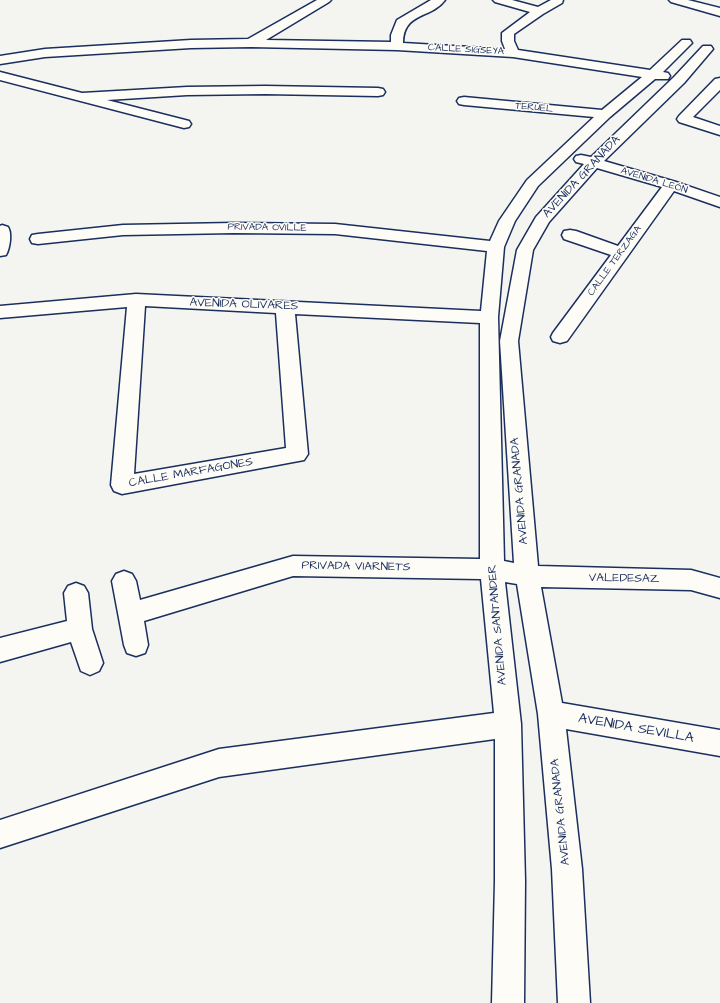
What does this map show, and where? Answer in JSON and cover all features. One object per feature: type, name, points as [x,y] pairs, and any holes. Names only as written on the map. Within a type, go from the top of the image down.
[{"type":"street","points":[[251,42],[325,0]]},
{"type":"street","points":[[396,46],[397,35],[402,23],[439,0]]},
{"type":"street","points":[[499,0],[539,11]]},
{"type":"street","points":[[675,0],[720,12]]},
{"type":"street","points":[[513,53],[508,41],[508,33],[539,11],[558,1]]},
{"type":"street","name":"CALLE SIGSEYA","points":[[0,60],[45,53],[251,42],[396,46],[513,53],[653,74],[679,80]]},
{"type":"street","points":[[496,247],[506,221],[532,183],[564,154],[604,114],[653,74],[686,43]]},
{"type":"street","name":"AVENIDA GRANADA","points":[[574,1003],[567,869],[551,714],[527,576],[509,341],[526,250],[542,220],[593,162],[679,80],[707,49]]},
{"type":"street","points":[[0,76],[184,124]]},
{"type":"street","points":[[720,82],[684,119],[720,131]]},
{"type":"street","points":[[83,97],[187,91],[378,92]]},
{"type":"street","name":"TERUEL","points":[[464,101],[604,114]]},
{"type":"street","name":"AVENIDA LEÓN","points":[[564,154],[671,185],[720,202]]},
{"type":"street","name":"CALLE TERZAGA","points":[[560,337],[671,185]]},
{"type":"street","name":"PRIVADA OVILLE","points":[[37,256],[38,232],[123,230],[234,228],[335,229],[496,247]]},
{"type":"street","points":[[570,235],[621,253]]},
{"type":"street","name":"AVENIDA SANTANDER","points":[[496,247],[489,317],[492,569],[508,724],[510,880],[508,1003]]},
{"type":"street","name":"AVENIDA OLIVARES","points":[[0,312],[136,300],[489,317]]},
{"type":"street","name":"CALLE MARFAGONES","points":[[136,300],[122,485],[297,454],[285,306]]},
{"type":"street","name":"PRIVADA VIARNETS","points":[[130,614],[293,566],[492,569],[527,576]]},
{"type":"street","name":"VALEDESAZ","points":[[527,576],[691,580],[720,588]]},
{"type":"street","points":[[124,581],[136,645]]},
{"type":"street","points":[[76,593],[80,629],[90,663]]},
{"type":"street","points":[[0,650],[80,629]]},
{"type":"street","name":"AVENIDA SEVILLA","points":[[551,714],[720,743]]},
{"type":"street","points":[[0,834],[219,763],[508,724]]}]
